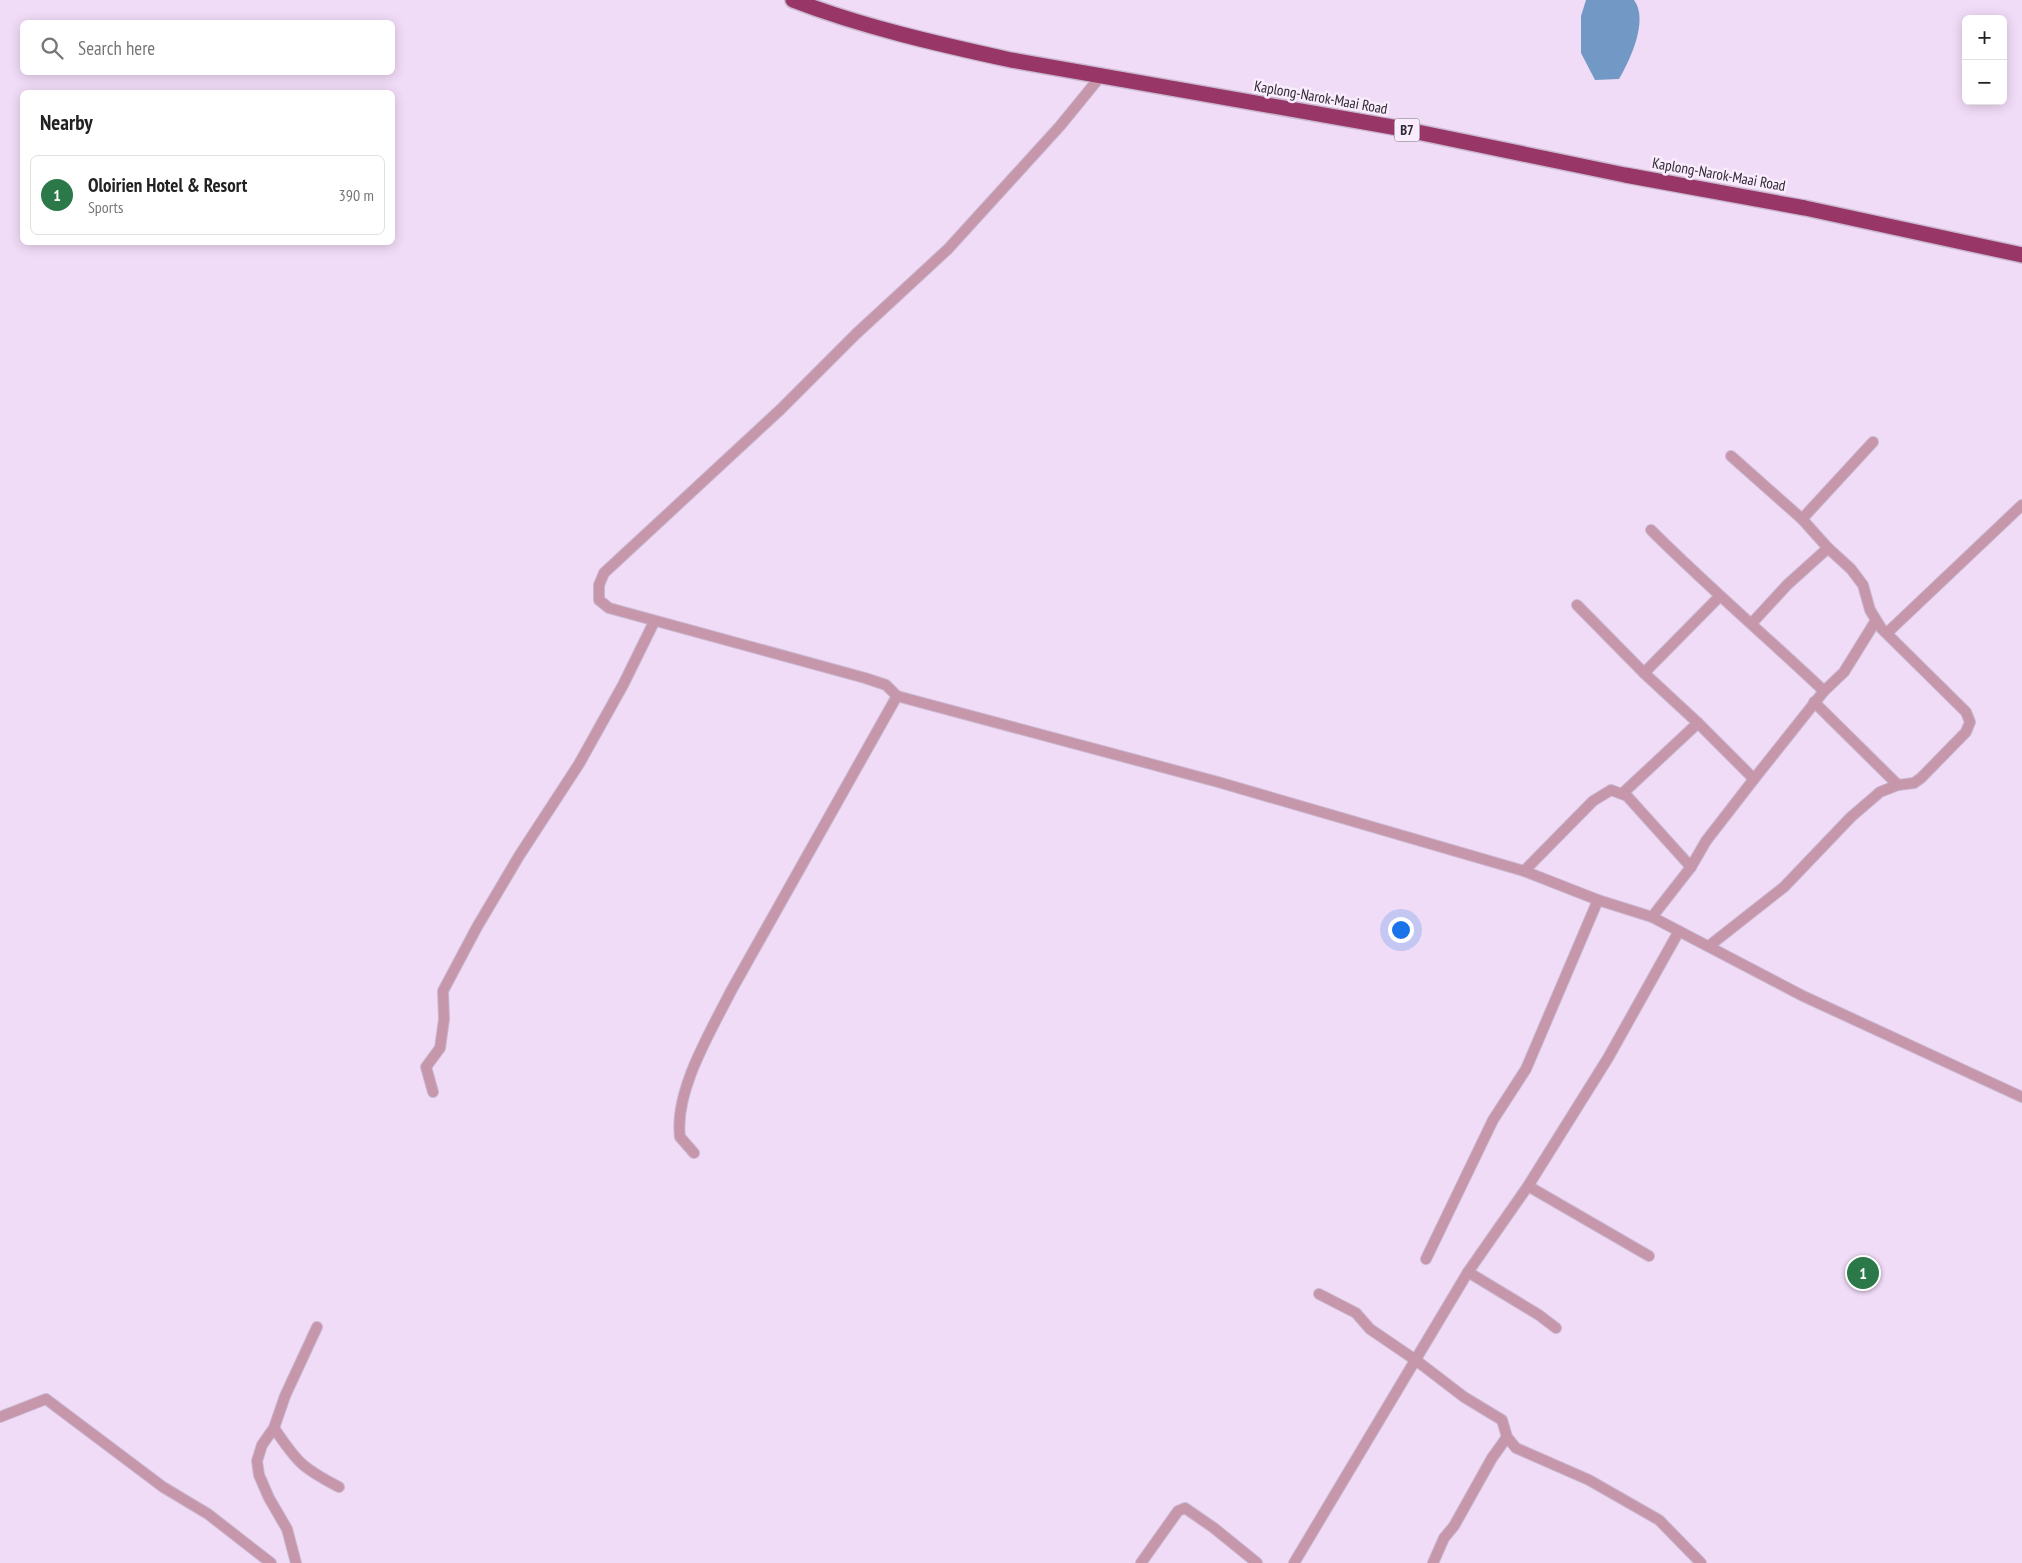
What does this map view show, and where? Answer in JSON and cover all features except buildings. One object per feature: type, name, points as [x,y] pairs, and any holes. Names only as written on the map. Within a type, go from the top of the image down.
[{"type":"highway","name":"Kaplong-Narok-Maai Road","points":[[793,0],[842,17],[962,49],[1100,77],[1398,128],[1625,175],[1805,208],[2022,255]]},
{"type":"street","points":[[1100,77],[1060,126],[948,249],[856,334],[774,416],[604,574],[598,591],[600,600],[604,605],[654,622],[865,678],[886,685],[898,696],[1218,782],[1524,871],[1598,900],[1652,917],[1796,993],[2022,1098]]},
{"type":"street","points":[[1802,519],[1873,442]]},
{"type":"street","points":[[1709,946],[1747,914],[1784,887],[1851,817],[1873,798],[1887,788],[1914,783],[1921,778],[1966,732],[1970,719],[1966,712],[1875,622],[1863,585],[1857,576],[1802,519],[1731,456]]},
{"type":"street","points":[[1887,633],[2022,505]]},
{"type":"street","points":[[1651,530],[1720,597],[1752,622],[1824,691]]},
{"type":"street","points":[[1752,622],[1787,585],[1828,548]]},
{"type":"street","points":[[1644,673],[1720,597]]},
{"type":"street","points":[[1577,605],[1644,673],[1754,779]]},
{"type":"street","points":[[433,1092],[426,1067],[440,1048],[444,1018],[443,990],[514,864],[579,764],[624,685],[654,622]]},
{"type":"street","points":[[1652,917],[1691,867],[1706,841],[1814,702],[1844,672],[1875,622]]},
{"type":"street","points":[[694,1153],[680,1137],[681,1108],[707,1038],[731,991],[898,696]]},
{"type":"street","points":[[1814,702],[1898,785]]},
{"type":"street","points":[[1623,794],[1698,723]]},
{"type":"street","points":[[1524,871],[1598,797],[1611,790],[1623,794],[1691,867]]},
{"type":"street","points":[[1426,1259],[1493,1120],[1526,1069],[1598,900]]},
{"type":"street","points":[[1294,1563],[1417,1361],[1468,1272],[1528,1186],[1608,1058],[1679,931]]},
{"type":"street","points":[[1528,1186],[1649,1256]]},
{"type":"street","points":[[1468,1272],[1539,1315],[1556,1328]]},
{"type":"street","points":[[1319,1294],[1356,1313],[1370,1329],[1417,1361],[1464,1397],[1502,1420],[1507,1437],[1516,1448],[1589,1480],[1659,1520],[1701,1563]]},
{"type":"street","points":[[296,1563],[287,1529],[269,1498],[259,1474],[257,1461],[262,1445],[274,1428],[285,1396],[317,1327]]},
{"type":"street","points":[[0,1417],[46,1399],[163,1487],[208,1514],[272,1563]]},
{"type":"street","points":[[274,1428],[296,1460],[310,1472],[339,1487]]},
{"type":"street","points":[[1433,1563],[1444,1538],[1454,1526],[1492,1458],[1507,1437]]},
{"type":"street","points":[[1141,1563],[1178,1510],[1185,1508],[1214,1528],[1257,1563]]},
{"type":"water","points":[[1586,0],[1634,0],[1638,8],[1640,18],[1639,29],[1633,51],[1619,79],[1595,80],[1581,53],[1581,16]]},
{"type":"water","points":[[1870,1266],[1872,1277],[1855,1279],[1854,1269]]},
{"type":"place","name":"Oloirien Hotel & Resort","points":[[1863,1273]]}]
